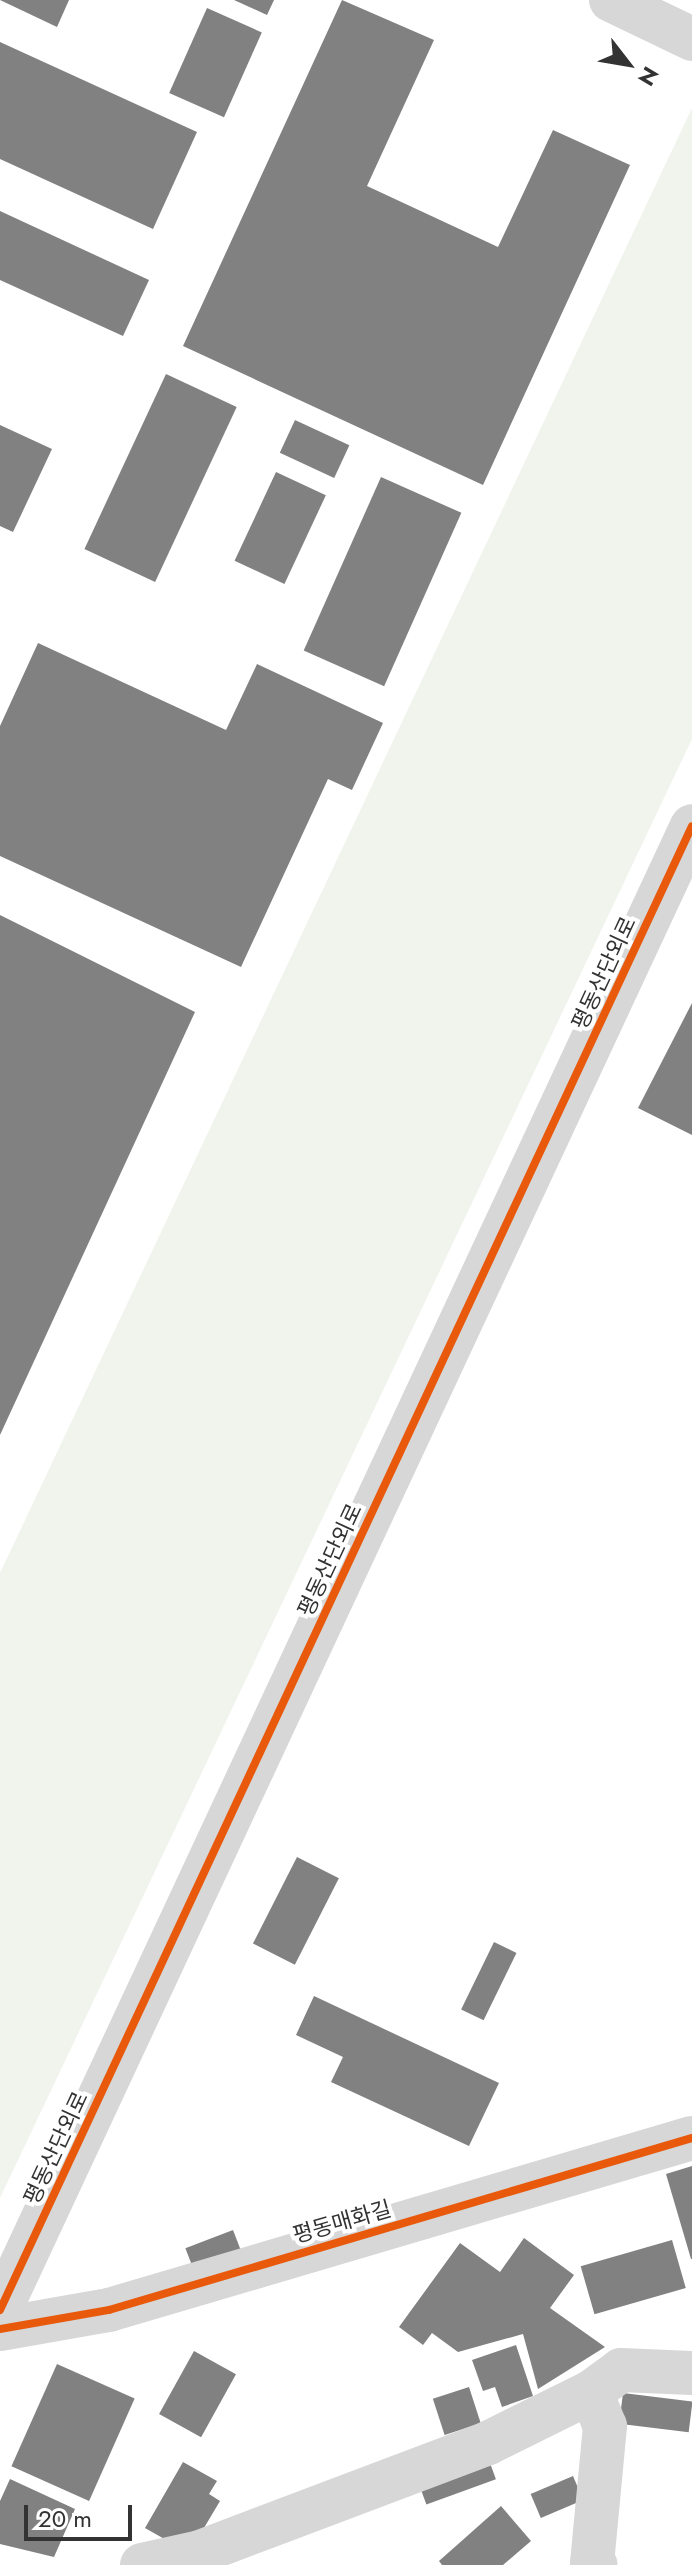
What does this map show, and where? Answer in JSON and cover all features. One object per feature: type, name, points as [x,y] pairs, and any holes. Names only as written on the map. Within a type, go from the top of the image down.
[{"type":"street","points":[[611,0],[692,39]]},
{"type":"street","name":"평동산단외로","points":[[0,2310],[692,826]]},
{"type":"street","name":"평동매화길","points":[[0,2329],[109,2310],[692,2138]]},
{"type":"street","points":[[143,2565],[200,2552],[488,2443],[591,2392],[621,2370],[692,2373]]},
{"type":"street","points":[[591,2392],[605,2426],[592,2563],[596,2565]]},
{"type":"shaded area","points":[[692,108],[692,739],[0,2198],[0,1573]]},
{"type":"building","points":[[0,0],[69,0],[57,27]]},
{"type":"building","points":[[234,0],[274,0],[267,15]]},
{"type":"building","points":[[342,0],[434,40],[367,186],[498,247],[553,130],[630,165],[483,485],[183,346]]},
{"type":"building","points":[[207,8],[262,32],[224,117],[169,93]]},
{"type":"building","points":[[0,42],[197,132],[153,229],[0,159]]},
{"type":"building","points":[[0,211],[149,280],[123,336],[0,280]]},
{"type":"building","points":[[166,374],[237,407],[155,582],[84,549]]},
{"type":"building","points":[[295,420],[349,445],[334,478],[280,453]]},
{"type":"building","points":[[0,425],[52,449],[13,532],[0,526]]},
{"type":"building","points":[[276,472],[326,495],[284,584],[235,561]]},
{"type":"building","points":[[381,477],[461,513],[384,686],[304,651]]},
{"type":"building","points":[[38,643],[226,730],[257,664],[383,723],[352,790],[328,779],[241,967],[0,856],[0,726]]},
{"type":"building","points":[[0,915],[195,1012],[0,1435]]},
{"type":"building","points":[[692,1003],[692,1135],[638,1108]]},
{"type":"building","points":[[297,1857],[339,1878],[295,1965],[253,1943]]},
{"type":"building","points":[[494,1942],[516,1953],[484,2020],[461,2009]]},
{"type":"building","points":[[314,1996],[499,2083],[469,2146],[331,2082],[343,2057],[296,2035]]},
{"type":"building","points":[[692,2166],[692,2259],[691,2259],[666,2174]]},
{"type":"building","points":[[233,2230],[241,2251],[193,2269],[185,2248]]},
{"type":"building","points":[[524,2238],[574,2275],[550,2308],[605,2347],[538,2389],[523,2334],[458,2352],[432,2333],[423,2345],[399,2327],[460,2243],[500,2272]]},
{"type":"building","points":[[672,2240],[686,2288],[594,2314],[581,2266]]},
{"type":"building","points":[[516,2345],[533,2396],[502,2407],[495,2387],[483,2391],[472,2360]]},
{"type":"building","points":[[194,2351],[236,2374],[201,2437],[159,2414]]},
{"type":"building","points":[[57,2364],[135,2399],[89,2501],[11,2466]]},
{"type":"building","points":[[469,2387],[481,2423],[445,2435],[433,2399]]},
{"type":"building","points":[[623,2393],[692,2401],[689,2432],[619,2424]]},
{"type":"building","points":[[486,2452],[496,2479],[426,2505],[416,2477]]},
{"type":"building","points":[[183,2462],[217,2481],[209,2494],[220,2501],[198,2538],[175,2545],[145,2528]]},
{"type":"building","points":[[573,2476],[583,2500],[541,2518],[531,2494]]},
{"type":"building","points":[[10,2479],[75,2509],[54,2557],[0,2544],[0,2501]]},
{"type":"building","points":[[501,2506],[531,2541],[503,2565],[442,2565],[439,2561]]},
{"type":"cycle path","points":[[0,2310],[692,826]]},
{"type":"cycle path","points":[[0,2329],[109,2310],[692,2138]]}]
